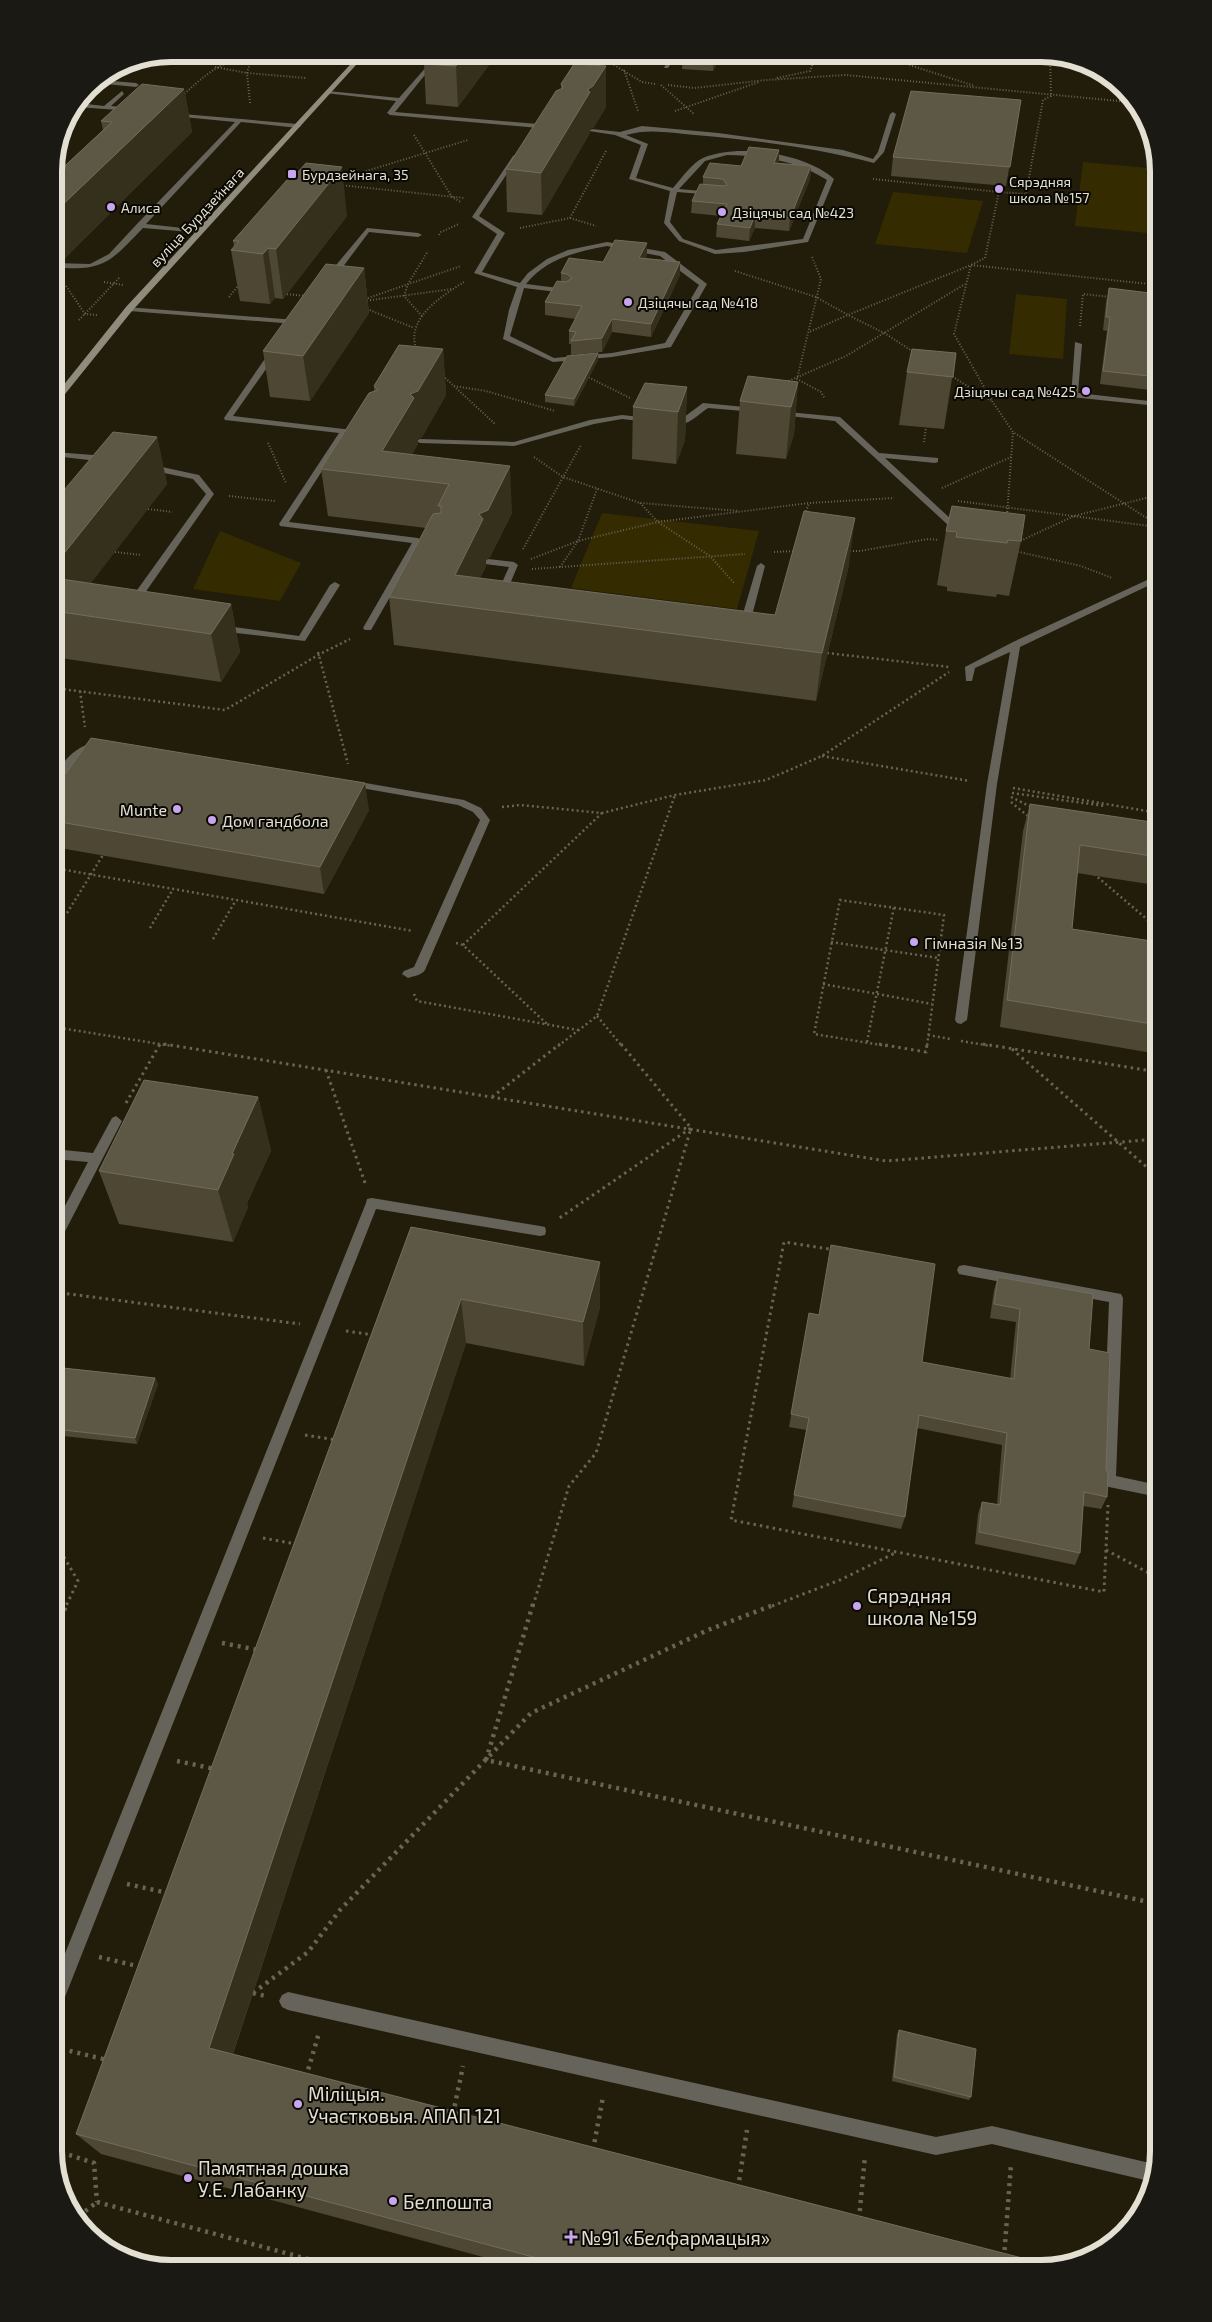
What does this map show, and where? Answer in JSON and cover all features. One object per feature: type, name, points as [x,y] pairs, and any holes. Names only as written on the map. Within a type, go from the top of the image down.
[{"type":"street","name":"вуліца Бурдзейнага","points":[[63,391],[129,309],[355,62]]},
{"type":"lane","points":[[432,62],[390,113],[559,128]]},
{"type":"lane","points":[[666,66],[668,63]]},
{"type":"lane","points":[[108,83],[136,86]]},
{"type":"lane","points":[[328,93],[402,100]]},
{"type":"lane","points":[[105,108],[122,94]]},
{"type":"lane","points":[[84,106],[137,111]]},
{"type":"lane","points":[[164,113],[298,126]]},
{"type":"lane","points":[[619,134],[642,128],[715,135],[843,152],[874,161],[881,152],[893,114]]},
{"type":"lane","points":[[63,266],[86,268],[100,264],[112,256],[139,225],[240,120]]},
{"type":"lane","points":[[530,133],[535,126]]},
{"type":"lane","points":[[592,131],[619,134],[645,144],[632,179],[674,190],[722,196]]},
{"type":"lane","points":[[518,151],[488,200],[475,217],[502,232],[478,273],[521,286],[566,291]]},
{"type":"lane","points":[[727,153],[771,155],[817,170],[832,179],[806,241],[715,252],[681,240],[666,222],[674,190],[704,160],[727,153]]},
{"type":"lane","points":[[139,225],[201,232]]},
{"type":"lane","points":[[315,297],[367,230],[418,235]]},
{"type":"lane","points":[[607,244],[662,254],[702,284],[668,345],[612,355],[553,360],[506,337],[521,286],[542,262],[565,253],[607,244]]},
{"type":"lane","points":[[129,309],[298,319],[288,332]]},
{"type":"lane","points":[[1078,344],[1074,395],[1150,403]]},
{"type":"lane","points":[[278,347],[228,418],[368,434]]},
{"type":"lane","points":[[420,441],[514,444],[593,422],[622,417],[682,423],[706,405],[762,411]]},
{"type":"lane","points":[[772,412],[837,419],[951,523],[969,525]]},
{"type":"lane","points":[[344,431],[283,524],[418,541],[416,554],[368,628]]},
{"type":"lane","points":[[63,455],[115,461]]},
{"type":"lane","points":[[878,455],[935,460]]},
{"type":"lane","points":[[142,466],[196,477],[210,494],[135,600],[142,613]]},
{"type":"lane","points":[[488,562],[514,565],[498,602]]},
{"type":"lane","points":[[742,634],[760,566]]},
{"type":"lane","points":[[969,679],[970,667],[1150,582]]},
{"type":"lane","points":[[207,627],[302,639],[335,585]]},
{"type":"lane","points":[[961,1020],[992,784],[1016,644]]},
{"type":"lane","points":[[63,773],[75,755],[87,745],[104,744]]},
{"type":"lane","points":[[334,781],[460,802],[477,810],[485,820],[418,970],[408,974]]},
{"type":"lane","points":[[63,1222],[116,1121]]},
{"type":"lane","points":[[63,1155],[97,1158]]},
{"type":"lane","points":[[63,1979],[372,1202],[540,1231]]},
{"type":"lane","points":[[964,1270],[1116,1298],[1109,1482],[1150,1490]]},
{"type":"lane","points":[[288,2001],[936,2146],[992,2135],[1148,2171]]},
{"type":"path","points":[[181,97],[214,67],[229,62]]},
{"type":"path","points":[[251,62],[247,73],[251,110]]},
{"type":"path","points":[[611,63],[642,82],[694,88],[766,80],[846,75],[1124,102]]},
{"type":"path","points":[[668,114],[766,80],[810,71],[813,63]]},
{"type":"path","points":[[904,63],[983,88]]},
{"type":"path","points":[[1050,63],[1051,96]]},
{"type":"path","points":[[214,67],[247,73],[306,78]]},
{"type":"path","points":[[502,232],[570,218],[619,134],[642,124],[624,70]]},
{"type":"path","points":[[661,84],[715,135]]},
{"type":"path","points":[[874,161],[869,179],[1026,194],[1043,100],[1051,96]]},
{"type":"path","points":[[400,114],[426,153],[452,198],[480,211]]},
{"type":"path","points":[[333,181],[472,139]]},
{"type":"path","points":[[288,180],[297,168]]},
{"type":"path","points":[[334,184],[452,198],[488,200]]},
{"type":"path","points":[[918,354],[886,334],[848,315],[984,258],[999,192]]},
{"type":"path","points":[[797,379],[821,279],[806,241]]},
{"type":"path","points":[[453,289],[362,301],[487,257]]},
{"type":"path","points":[[971,265],[954,334],[992,402],[1014,432],[1150,522]]},
{"type":"path","points":[[971,265],[1150,284]]},
{"type":"path","points":[[419,352],[414,344],[414,328],[422,316],[453,289],[478,273]]},
{"type":"path","points":[[79,320],[120,278]]},
{"type":"path","points":[[222,316],[225,302],[243,280]]},
{"type":"path","points":[[65,284],[85,314]]},
{"type":"path","points":[[404,296],[408,284]]},
{"type":"path","points":[[779,384],[797,379],[846,356],[886,334],[965,284]]},
{"type":"path","points":[[284,294],[315,297]]},
{"type":"path","points":[[1078,344],[1083,294],[1111,297]]},
{"type":"path","points":[[404,296],[422,316]]},
{"type":"path","points":[[361,306],[414,328]]},
{"type":"path","points":[[553,360],[631,398]]},
{"type":"path","points":[[943,370],[992,402]]},
{"type":"path","points":[[442,375],[514,444],[563,477],[640,503],[748,512]]},
{"type":"path","points":[[797,379],[821,392],[837,419]]},
{"type":"path","points":[[454,386],[486,391],[593,422],[514,565]]},
{"type":"path","points":[[258,422],[295,504]]},
{"type":"path","points":[[1006,522],[1014,432]]},
{"type":"path","points":[[923,496],[1012,456]]},
{"type":"path","points":[[560,567],[578,541],[597,489]]},
{"type":"path","points":[[210,494],[295,504]]},
{"type":"path","points":[[514,565],[578,541],[658,522],[809,503],[923,496],[1150,526]]},
{"type":"path","points":[[1013,544],[1074,516],[1150,497]]},
{"type":"path","points":[[640,503],[658,522],[710,556],[751,602]]},
{"type":"path","points":[[804,519],[809,503]]},
{"type":"path","points":[[793,551],[796,543]]},
{"type":"path","points":[[1014,550],[1081,566],[1136,589]]},
{"type":"path","points":[[302,639],[320,654],[353,784]]},
{"type":"path","points":[[63,689],[225,710],[320,654],[344,643]]},
{"type":"path","points":[[477,810],[520,805],[602,813],[675,795],[766,780],[822,756],[954,668],[827,653]]},
{"type":"path","points":[[80,691],[87,745]]},
{"type":"path","points":[[492,1096],[597,1016],[675,795]]},
{"type":"path","points":[[1008,795],[1035,809]]},
{"type":"path","points":[[1008,795],[1150,812]]},
{"type":"path","points":[[1008,795],[1036,823]]},
{"type":"path","points":[[463,945],[602,813]]},
{"type":"path","points":[[66,913],[103,855]]},
{"type":"path","points":[[63,870],[409,930],[463,945],[548,1025]]},
{"type":"path","points":[[1093,873],[1150,922]]},
{"type":"path","points":[[150,928],[173,889]]},
{"type":"path","points":[[213,939],[236,900]]},
{"type":"path","points":[[840,900],[894,908],[944,915],[926,1052],[814,1034],[840,900]]},
{"type":"path","points":[[867,1042],[894,908]]},
{"type":"path","points":[[831,942],[938,958]]},
{"type":"path","points":[[408,974],[417,1001],[578,1030]]},
{"type":"path","points":[[823,984],[932,1004]]},
{"type":"path","points":[[597,1016],[691,1128]]},
{"type":"path","points":[[63,1028],[691,1128],[886,1161],[1150,1139]]},
{"type":"path","points":[[928,1035],[1150,1071]]},
{"type":"path","points":[[116,1121],[160,1044]]},
{"type":"path","points":[[1012,1049],[1150,1170]]},
{"type":"path","points":[[326,1070],[372,1202]]},
{"type":"path","points":[[540,1231],[691,1128]]},
{"type":"path","points":[[486,1760],[569,1486],[596,1453],[691,1128]]},
{"type":"path","points":[[841,1251],[784,1242],[731,1520],[1104,1592],[1109,1482]]},
{"type":"path","points":[[63,1293],[377,1335]]},
{"type":"path","points":[[281,1432],[338,1441]]},
{"type":"path","points":[[240,1535],[302,1545]]},
{"type":"path","points":[[1106,1550],[1150,1574]]},
{"type":"path","points":[[253,1993],[308,1952],[340,1910],[531,1713],[708,1630],[840,1580],[896,1552]]},
{"type":"path","points":[[63,1555],[78,1581],[63,1613]]},
{"type":"path","points":[[198,1639],[262,1651]]},
{"type":"path","points":[[152,1756],[218,1770]]},
{"type":"path","points":[[486,1760],[1150,1902]]},
{"type":"path","points":[[103,1879],[175,1894]]},
{"type":"path","points":[[74,1951],[148,1968]]},
{"type":"path","points":[[303,2085],[326,2010]]},
{"type":"path","points":[[452,2119],[468,2041]]},
{"type":"path","points":[[63,2049],[115,2062]]},
{"type":"path","points":[[591,2156],[608,2073]]},
{"type":"path","points":[[738,2194],[751,2105]]},
{"type":"path","points":[[858,2225],[867,2131]]},
{"type":"path","points":[[1005,2260],[1013,2140]]},
{"type":"path","points":[[63,2153],[94,2164],[97,2202]]},
{"type":"path","points":[[83,2213],[97,2202]]},
{"type":"path","points":[[97,2202],[308,2259]]},
{"type":"shaded area","points":[[1083,162],[1150,168],[1150,233],[1075,226]]},
{"type":"shaded area","points":[[893,192],[983,201],[967,253],[875,244]]},
{"type":"shaded area","points":[[1016,294],[1067,299],[1063,359],[1009,354]]},
{"type":"shaded area","points":[[602,513],[759,531],[737,609],[571,588]]},
{"type":"shaded area","points":[[220,531],[301,563],[280,601],[193,589]]},
{"type":"building","points":[[425,62],[459,62],[456,66],[424,64]]},
{"type":"building","points":[[574,64],[606,66],[593,86],[587,90],[590,92],[541,173],[506,169],[556,91],[563,88],[561,84]]},
{"type":"building","points":[[142,84],[184,89],[63,204],[63,168],[112,122],[101,121]]},
{"type":"building","points":[[911,91],[1021,100],[1010,167],[893,157]]},
{"type":"building","points":[[749,147],[779,150],[774,163],[811,166],[790,218],[755,215],[750,228],[717,224],[727,204],[692,201],[700,184],[727,185],[723,179],[703,177],[710,163],[741,166]]},
{"type":"building","points":[[306,163],[342,167],[276,249],[268,248],[263,254],[231,250],[239,241],[233,241],[294,172],[298,172]]},
{"type":"building","points":[[615,240],[647,243],[639,258],[680,262],[651,324],[612,319],[602,338],[571,341],[576,332],[569,331],[582,306],[545,302],[557,281],[566,282],[572,278],[567,274],[561,273],[569,258],[603,262]]},
{"type":"building","points":[[326,264],[364,268],[303,356],[263,351]]},
{"type":"building","points":[[1109,288],[1150,293],[1150,376],[1103,371],[1110,317],[1106,317]]},
{"type":"building","points":[[399,345],[443,349],[418,391],[410,394],[414,398],[382,451],[510,466],[488,510],[479,514],[483,519],[455,575],[775,615],[804,511],[855,518],[822,653],[389,597],[433,514],[441,513],[441,506],[438,506],[449,484],[321,469],[369,393],[378,390],[374,386]]},
{"type":"building","points":[[912,349],[956,353],[953,377],[907,372]]},
{"type":"building","points":[[598,353],[574,399],[545,395],[567,356]]},
{"type":"building","points":[[748,376],[798,382],[791,407],[740,401]]},
{"type":"building","points":[[645,383],[687,387],[678,412],[633,407]]},
{"type":"building","points":[[113,432],[157,437],[63,555],[63,491]]},
{"type":"building","points":[[952,506],[1025,515],[1021,541],[1008,540],[1007,543],[956,537],[957,532],[946,531]]},
{"type":"building","points":[[63,579],[231,604],[211,634],[63,612]]},
{"type":"building","name":"Дом гандбола","points":[[91,738],[365,783],[320,867],[63,823],[63,777]]},
{"type":"building","points":[[1030,804],[1150,822],[1150,856],[1080,845],[1072,929],[1150,941],[1150,1024],[1007,1000]]},
{"type":"building","points":[[144,1080],[258,1097],[218,1190],[99,1171]]},
{"type":"building","points":[[411,1227],[600,1262],[583,1322],[461,1299],[209,2048],[1030,2260],[542,2259],[76,2134]]},
{"type":"building","points":[[831,1245],[935,1264],[922,1362],[1014,1379],[1020,1309],[994,1304],[998,1277],[1093,1294],[1089,1349],[1110,1353],[1106,1469],[1108,1474],[1107,1497],[1084,1492],[1080,1553],[979,1532],[982,1502],[1000,1505],[1007,1433],[919,1415],[905,1517],[794,1495],[809,1418],[791,1414],[809,1313],[819,1315]]},
{"type":"building","points":[[63,1368],[155,1378],[135,1438],[63,1430]]},
{"type":"building","points":[[899,2030],[976,2049],[971,2097],[894,2077]]},
{"type":"place","name":"Бурдзейнага, 35","points":[[292,174]]},
{"type":"place","name":"Сярэдняя школа №157","points":[[999,189]]},
{"type":"place","name":"Алиса","points":[[111,207]]},
{"type":"place","name":"Дзіцячы сад №423","points":[[722,212]]},
{"type":"place","name":"Дзіцячы сад №418","points":[[628,302]]},
{"type":"place","name":"Дзіцячы сад №425","points":[[1086,391]]},
{"type":"place","name":"Munte","points":[[177,809]]},
{"type":"place","name":"Дом гандбола","points":[[212,820]]},
{"type":"place","name":"Гімназія №13","points":[[914,942]]},
{"type":"place","name":"Сярэдняя школа №159","points":[[857,1606]]},
{"type":"place","name":"Міліцыя. Участковыя. АПАП 121","points":[[298,2104]]},
{"type":"place","name":"Памятная дошка У.Е. Лабанку","points":[[188,2178]]},
{"type":"place","name":"Белпошта","points":[[393,2201]]},
{"type":"place","name":"№91 «Белфармацыя»","points":[[571,2237]]}]
